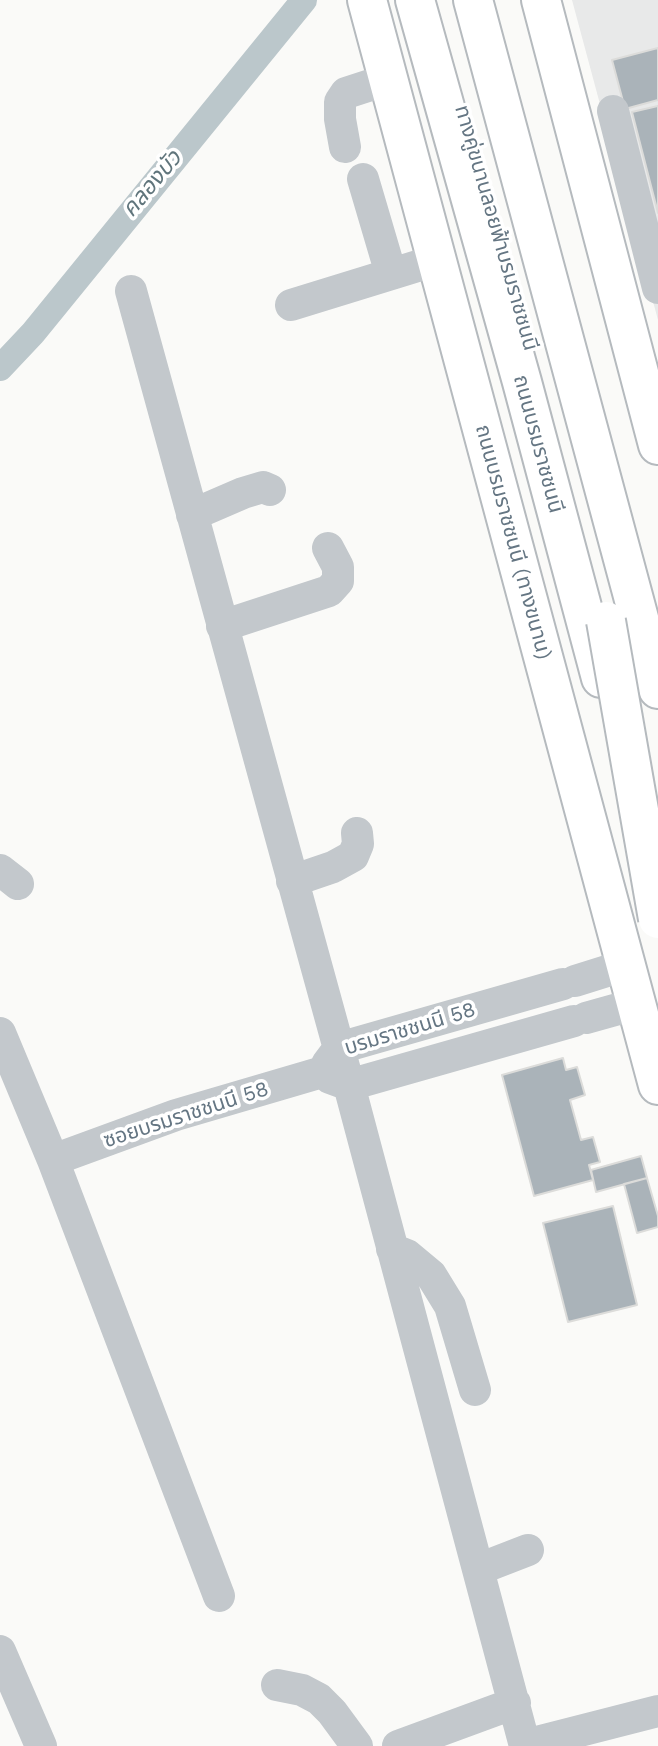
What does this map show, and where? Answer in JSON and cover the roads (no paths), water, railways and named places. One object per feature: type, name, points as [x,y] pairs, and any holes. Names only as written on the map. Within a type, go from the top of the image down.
[{"type":"main road","name":"ถนนบรมราชชนนี (ทางขนาน)","points":[[367,0],[658,1085]]},
{"type":"main road","name":"ถนนบรมราชชนนี","points":[[415,0],[522,382],[658,890]]},
{"type":"main road","name":"ทางคู่ขนานลอยฟ้าบรมราชชนนี","points":[[433,0],[634,623],[658,689]]},
{"type":"main road","name":"ทางคู่ขนานลอยฟ้าบรมราชชนนี","points":[[473,0],[634,623],[658,821]]},
{"type":"main road","points":[[488,0],[634,623],[658,919]]},
{"type":"main road","points":[[541,0],[658,445]]},
{"type":"main road","points":[[634,623],[658,669]]},
{"type":"street","points":[[345,147],[340,102],[346,93],[389,79]]},
{"type":"street","points":[[613,111],[658,288]]},
{"type":"street","points":[[363,179],[391,274]]},
{"type":"street","points":[[291,305],[437,260]]},
{"type":"street","points":[[131,291],[339,1048],[525,1746],[583,1739],[658,1711]]},
{"type":"street","points":[[192,515],[243,493],[263,487],[270,490]]},
{"type":"street","points":[[222,626],[329,591],[338,581],[338,567],[328,548]]},
{"type":"street","points":[[292,881],[333,867],[353,856],[358,844],[356,833]]},
{"type":"street","name":"บรมราชชนนี 58","points":[[626,965],[339,1048],[319,1073],[349,1085],[636,1004]]},
{"type":"street","points":[[0,1033],[53,1160],[219,1595]]},
{"type":"street","name":"ซอยบรมราชชนนี 58","points":[[53,1160],[176,1115],[319,1073]]},
{"type":"street","points":[[392,1250],[407,1255],[431,1275],[450,1306],[475,1390]]},
{"type":"street","points":[[479,1569],[528,1550]]},
{"type":"street","points":[[0,1651],[41,1746]]},
{"type":"street","points":[[277,1685],[302,1690],[319,1699],[357,1746]]},
{"type":"street","points":[[398,1746],[515,1703]]},
{"type":"waterway","name":"คลองบัว","points":[[0,368],[33,333],[304,0]]}]
